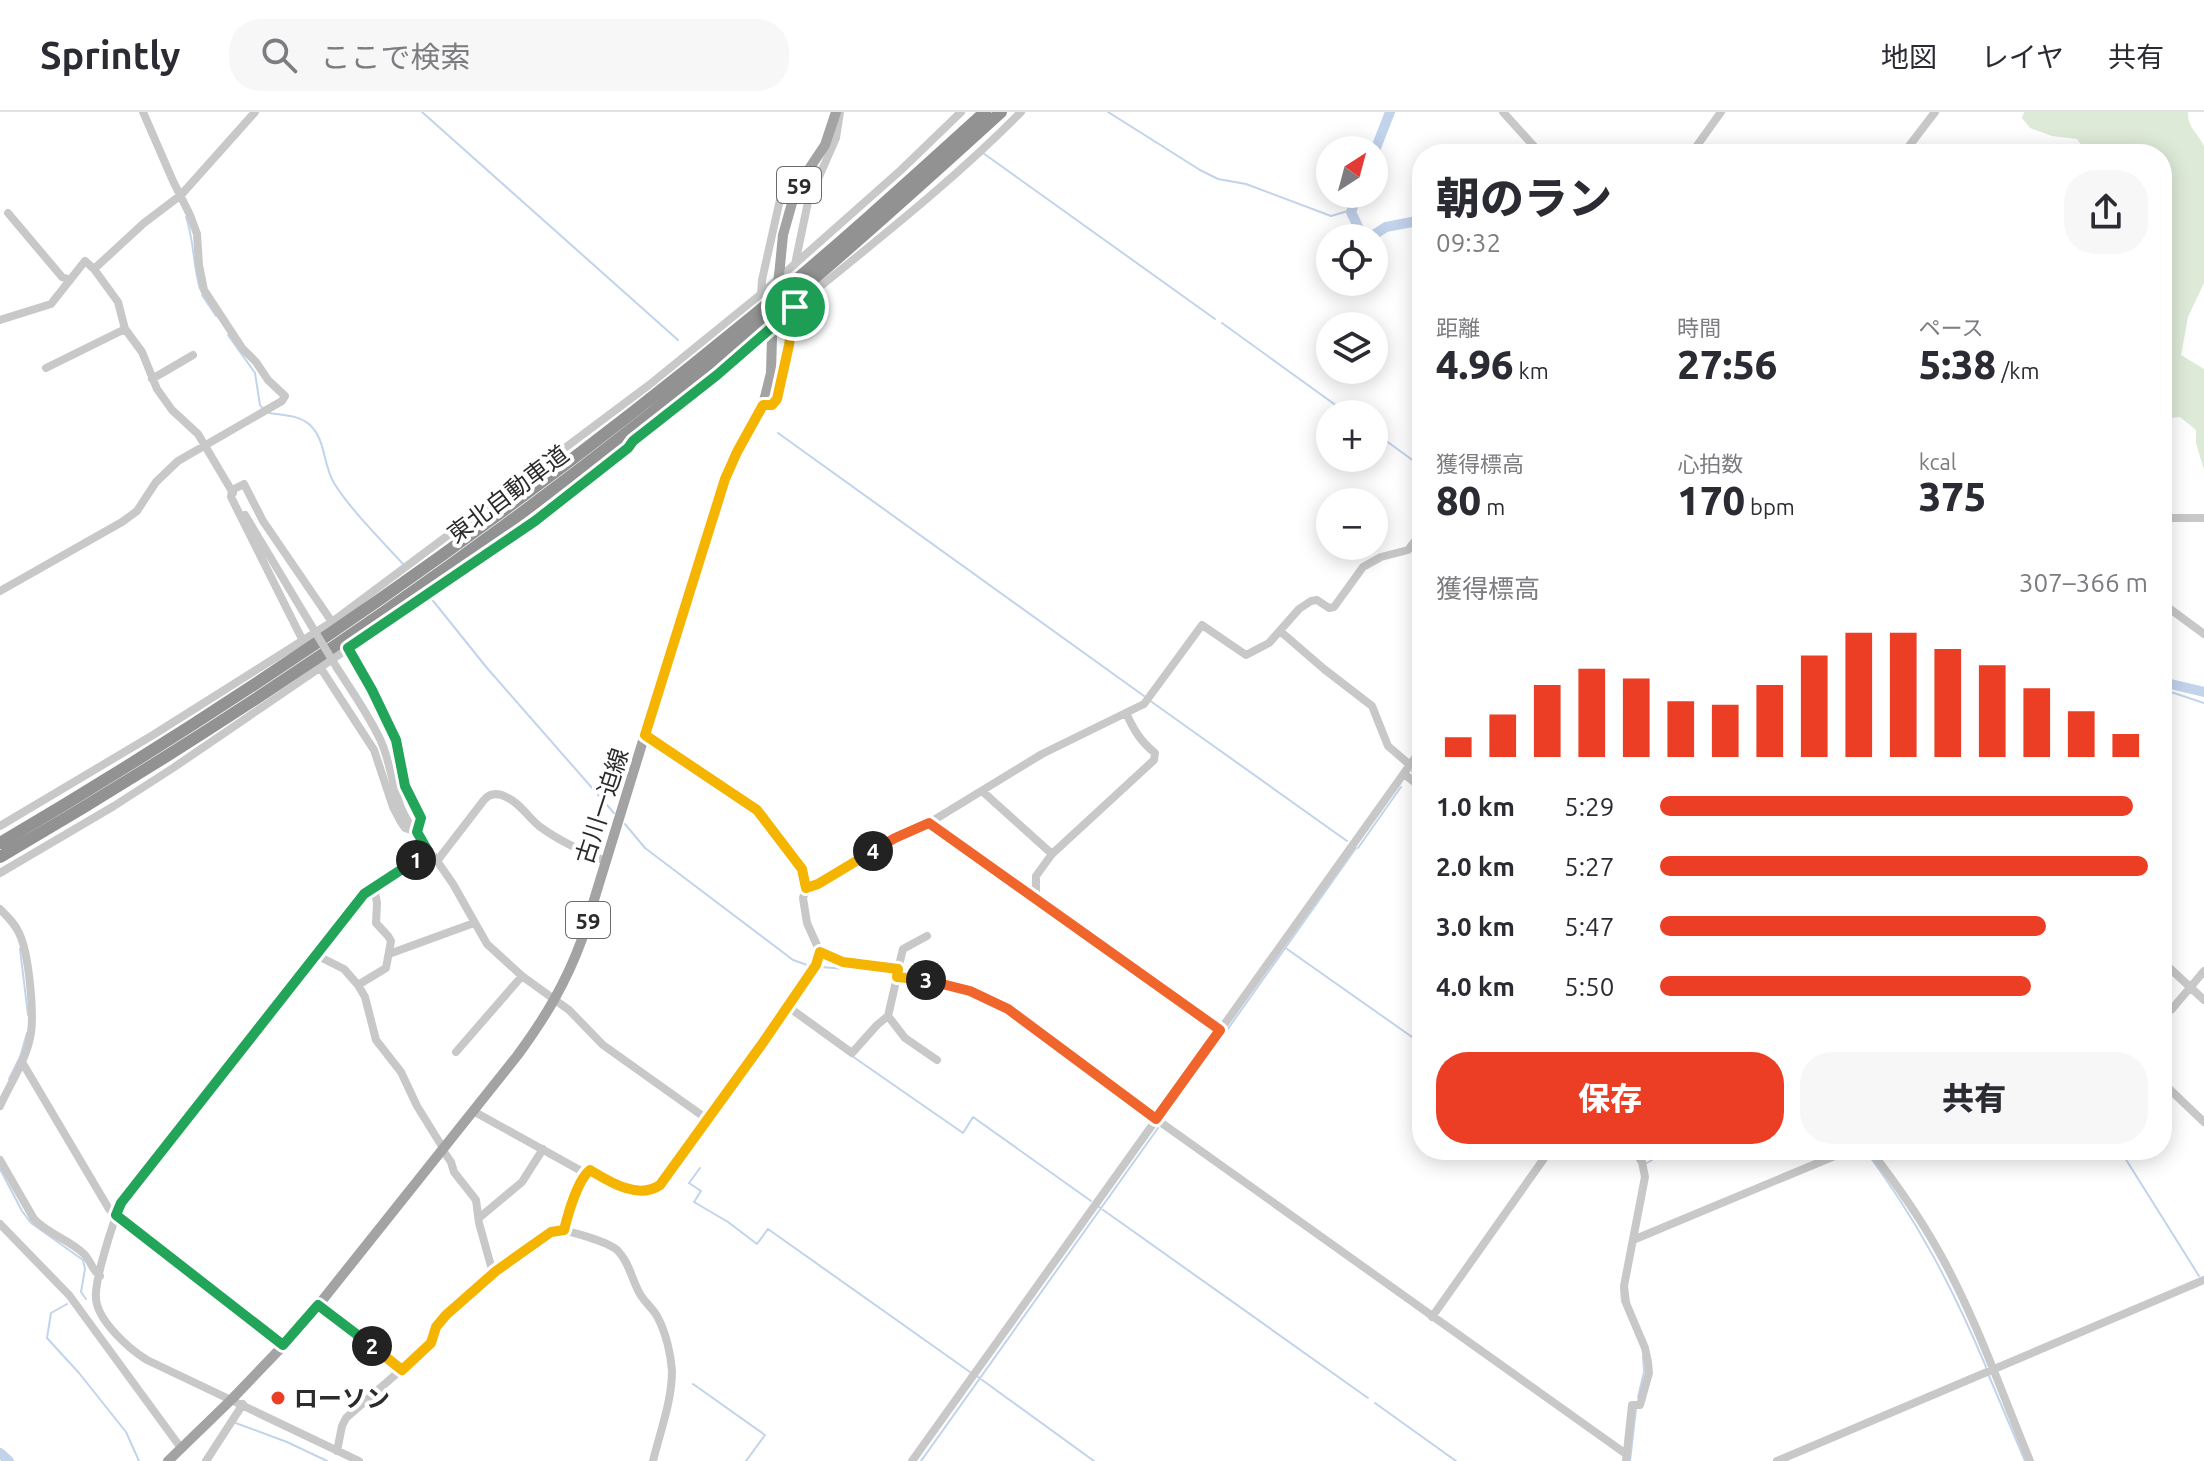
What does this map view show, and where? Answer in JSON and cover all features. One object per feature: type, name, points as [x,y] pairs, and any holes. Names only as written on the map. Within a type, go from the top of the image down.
[{"type":"highway","name":"東北自動車道","points":[[0,843],[238,695],[500,513],[639,408],[754,315],[985,112]]},
{"type":"highway","name":"東北自動車道","points":[[0,857],[258,697],[431,579],[646,416],[761,324],[1001,112]]},
{"type":"main road","name":"古川一迫線","points":[[180,1449],[232,1399],[318,1305],[517,1056],[566,980],[582,939],[725,479],[763,405],[771,373],[772,337],[787,217],[798,187],[825,145],[838,112]]},
{"type":"main road","name":"59","points":[[168,1461],[180,1449]]},
{"type":"street","points":[[0,591],[122,522],[137,511],[168,469],[285,396],[242,348],[209,300],[201,280],[197,234],[143,112]]},
{"type":"street","points":[[94,269],[144,223],[179,197],[255,112]]},
{"type":"street","points":[[795,264],[808,202],[836,138],[838,112]]},
{"type":"street","points":[[0,826],[155,738],[332,622],[649,385],[761,294],[901,170],[961,112]]},
{"type":"street","points":[[535,521],[559,495],[717,375],[888,231],[1021,112]]},
{"type":"street","points":[[1503,112],[1532,144]]},
{"type":"street","points":[[1698,144],[1721,112]]},
{"type":"street","points":[[1911,144],[1935,112]]},
{"type":"street","points":[[761,294],[781,195],[789,187],[798,187]]},
{"type":"street","points":[[8,213],[62,277],[70,280]]},
{"type":"street","points":[[0,320],[51,304],[85,261],[94,269],[118,302],[125,329],[142,352],[152,379],[172,410],[206,445],[380,739],[411,827],[437,861],[487,944],[522,976],[569,1010],[603,1045],[707,1119]]},
{"type":"street","points":[[763,405],[772,405],[777,399],[795,307]]},
{"type":"street","points":[[46,368],[125,329]]},
{"type":"street","points":[[152,379],[193,355]]},
{"type":"street","points":[[526,477],[536,475],[570,451],[605,418]]},
{"type":"street","points":[[1,871],[114,806],[446,583],[535,521],[633,441]]},
{"type":"street","points":[[232,490],[244,484],[263,521],[332,622]]},
{"type":"street","points":[[232,490],[231,497],[303,641]]},
{"type":"street","points":[[2172,518],[2204,518]]},
{"type":"street","points":[[423,554],[432,553],[473,526]]},
{"type":"street","points":[[806,888],[895,838],[929,823],[1042,754],[1148,700],[1202,625],[1246,655],[1267,645],[1299,609],[1311,601],[1317,600],[1329,608],[1334,607],[1363,567],[1381,557],[1408,550],[1412,545]]},
{"type":"street","points":[[446,583],[489,548],[487,546]]},
{"type":"street","points":[[2172,610],[2204,634]]},
{"type":"street","points":[[1280,631],[1372,706],[1388,746],[1410,765]]},
{"type":"street","points":[[348,648],[396,740],[405,786],[421,818],[417,832]]},
{"type":"street","points":[[320,667],[370,743],[401,822],[405,828],[417,832]]},
{"type":"street","points":[[1036,899],[1036,876],[1052,854],[1154,760],[1155,753],[1136,734],[1126,713]]},
{"type":"street","points":[[645,735],[757,810],[802,869],[807,923],[820,952],[843,962],[970,991],[997,1003],[1434,1315],[1626,1458]]},
{"type":"street","points":[[912,1461],[1412,762]]},
{"type":"street","points":[[1404,774],[1412,780]]},
{"type":"street","points":[[982,791],[1052,854]]},
{"type":"street","points":[[437,861],[490,794],[511,799],[553,836],[605,861]]},
{"type":"street","points":[[929,823],[1220,1030]]},
{"type":"street","points":[[359,1461],[132,1351],[120,1340],[96,1297],[121,1203],[364,894],[428,851]]},
{"type":"street","points":[[358,985],[386,968],[389,954],[391,941],[375,920],[377,903],[374,887]]},
{"type":"street","points":[[0,909],[18,931],[32,1014],[30,1039],[0,1106]]},
{"type":"street","points":[[389,954],[474,923]]},
{"type":"street","points":[[787,1006],[852,1053],[888,1016],[903,949],[927,936]]},
{"type":"street","points":[[564,1230],[576,1189],[590,1170],[624,1188],[649,1191],[656,1188],[754,1056],[814,967],[820,952]]},
{"type":"street","points":[[316,955],[344,969],[358,985],[369,1010],[376,1040],[401,1072],[454,1172],[476,1200],[491,1266],[496,1271]]},
{"type":"street","points":[[2172,971],[2204,1000]]},
{"type":"street","points":[[2172,1009],[2204,971]]},
{"type":"street","points":[[456,1052],[522,976]]},
{"type":"street","points":[[888,1016],[905,1038],[937,1060]]},
{"type":"street","points":[[22,1062],[105,1203],[116,1215],[283,1345]]},
{"type":"street","points":[[2172,1092],[2204,1122]]},
{"type":"street","points":[[473,1111],[585,1173]]},
{"type":"street","points":[[479,1218],[522,1182],[543,1149]]},
{"type":"street","points":[[0,1160],[34,1219],[86,1256],[94,1272],[100,1276]]},
{"type":"street","points":[[1434,1315],[1543,1160]]},
{"type":"street","points":[[1626,1458],[1632,1405],[1640,1405],[1649,1373],[1645,1348],[1624,1296],[1645,1177],[1641,1160]]},
{"type":"street","points":[[1633,1240],[1825,1160]]},
{"type":"street","points":[[1877,1160],[1940,1253],[1993,1369],[2030,1461]]},
{"type":"street","points":[[0,1224],[69,1295],[180,1449]]},
{"type":"street","points":[[337,1451],[346,1418],[431,1343],[436,1327],[446,1315],[496,1271],[551,1232],[564,1230],[604,1242],[620,1253],[641,1296],[661,1325],[670,1359],[671,1383],[653,1461]]},
{"type":"street","points":[[1777,1461],[2204,1280]]},
{"type":"street","points":[[318,1305],[402,1370]]},
{"type":"street","points":[[206,1461],[243,1404]]},
{"type":"green space","points":[[2024,112],[2188,112],[2191,126],[2204,146],[2204,283],[2188,317],[2181,355],[2204,369],[2204,470],[2196,443],[2196,430],[2180,417],[2172,418],[2172,144],[2080,144],[2077,139],[2052,136],[2030,128],[2022,118]]},
{"type":"waterway","points":[[422,112],[678,340]]},
{"type":"waterway","points":[[1108,112],[1218,179],[1246,184],[1331,216],[1351,212]]},
{"type":"waterway","points":[[1381,136],[1390,112]]},
{"type":"waterway","points":[[983,153],[1215,319]]},
{"type":"waterway","points":[[1353,208],[1351,212],[1357,224]]},
{"type":"waterway","points":[[186,217],[200,289]]},
{"type":"waterway","points":[[1388,227],[1412,222]]},
{"type":"waterway","points":[[202,295],[216,316]]},
{"type":"waterway","points":[[1222,323],[1329,400]]},
{"type":"waterway","points":[[228,335],[255,373],[260,405],[264,410]]},
{"type":"waterway","points":[[269,413],[296,417],[310,425],[319,438],[330,476],[341,493],[403,564]]},
{"type":"waterway","points":[[778,433],[1144,696]]},
{"type":"waterway","points":[[1388,442],[1412,460]]},
{"type":"waterway","points":[[430,597],[487,668],[614,813]]},
{"type":"waterway","points":[[2172,684],[2204,692]]},
{"type":"waterway","points":[[2172,692],[2204,703]]},
{"type":"waterway","points":[[1149,700],[1347,841]]},
{"type":"waterway","points":[[1358,848],[1401,787]]},
{"type":"waterway","points":[[625,824],[645,848],[793,960],[810,966]]},
{"type":"waterway","points":[[1169,1112],[1356,848]]},
{"type":"waterway","points":[[20,949],[28,1015]]},
{"type":"waterway","points":[[1287,949],[1412,1037]]},
{"type":"waterway","points":[[821,967],[894,973]]},
{"type":"waterway","points":[[908,974],[922,976]]},
{"type":"waterway","points":[[1011,1006],[1028,1019]]},
{"type":"waterway","points":[[9,1079],[27,1033]]},
{"type":"waterway","points":[[852,1056],[963,1133],[973,1117],[1091,1201]]},
{"type":"waterway","points":[[1132,1096],[1155,1113]]},
{"type":"waterway","points":[[921,1461],[1158,1128]]},
{"type":"waterway","points":[[1647,1163],[1652,1160]]},
{"type":"waterway","points":[[1872,1160],[1932,1254],[1986,1367]]},
{"type":"waterway","points":[[2126,1160],[2199,1276]]},
{"type":"waterway","points":[[700,1168],[689,1183],[701,1191],[694,1202],[757,1244],[768,1229],[970,1372]]},
{"type":"waterway","points":[[0,1169],[31,1223],[83,1260],[85,1269],[81,1292],[86,1299]]},
{"type":"waterway","points":[[1099,1207],[1368,1398]]},
{"type":"waterway","points":[[1621,1289],[1622,1302]]},
{"type":"waterway","points":[[67,1304],[51,1313],[47,1338],[126,1432],[139,1461]]},
{"type":"waterway","points":[[1638,1397],[1644,1372],[1643,1356]]},
{"type":"waterway","points":[[1989,1376],[2025,1461]]},
{"type":"waterway","points":[[978,1377],[1094,1461]]},
{"type":"waterway","points":[[693,1384],[765,1435],[746,1461]]},
{"type":"waterway","points":[[1375,1403],[1456,1461]]},
{"type":"waterway","points":[[1630,1461],[1636,1409]]},
{"type":"waterway","points":[[233,1422],[327,1461]]},
{"type":"waterway","points":[[0,1453],[9,1461]]},
{"type":"place","name":"ローソン","points":[[278,1398]]},
{"type":"route","points":[[795,307],[776,403],[763,405],[725,479],[645,735],[753,806],[802,869],[806,888],[895,838],[929,823],[1220,1030],[1156,1119],[997,1003],[947,985],[897,977],[898,969],[843,962],[820,952],[816,965],[762,1044],[656,1188],[649,1191],[624,1188],[590,1170],[585,1173],[576,1189],[564,1230],[551,1232],[471,1292],[441,1320],[431,1343],[402,1370],[318,1305],[283,1345],[116,1215],[121,1203],[364,894],[428,851],[417,832],[421,818],[405,786],[396,740],[348,648],[568,496],[795,307]]}]
